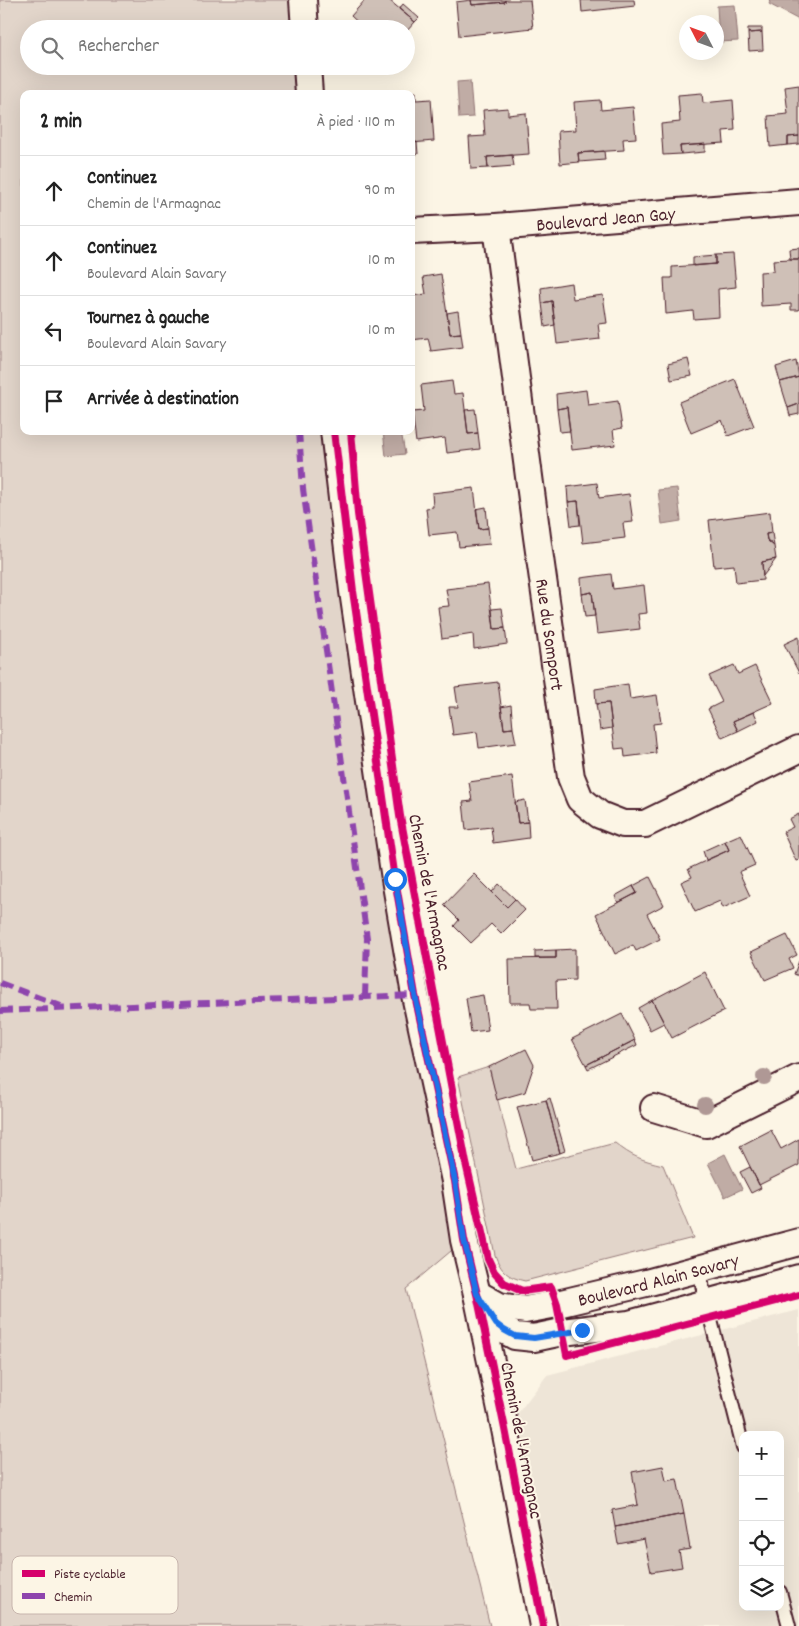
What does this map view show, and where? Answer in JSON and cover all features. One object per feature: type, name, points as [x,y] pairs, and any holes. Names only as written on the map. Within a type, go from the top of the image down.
[{"type":"street","points":[[303,0],[304,20]]},
{"type":"street","points":[[308,75],[309,90]]},
{"type":"street","name":"Boulevard Jean Gay","points":[[415,231],[799,202]]},
{"type":"street","name":"Rue du Somport","points":[[496,226],[571,777],[580,799],[600,815],[623,824],[645,824],[799,749]]},
{"type":"street","name":"Chemin de l'Armagnac","points":[[334,435],[353,591],[395,879],[415,995],[455,1181],[464,1240],[505,1429],[543,1626]]},
{"type":"street","points":[[654,1108],[706,1124],[799,1078]]},
{"type":"street","name":"Boulevard Alain Savary","points":[[477,1294],[499,1306],[525,1310],[698,1269],[799,1242]]},
{"type":"street","name":"Boulevard Alain Savary","points":[[477,1294],[496,1324],[515,1336],[534,1338],[562,1332],[629,1324],[799,1278]]},
{"type":"lane","points":[[698,1269],[739,1431]]},
{"type":"lane","points":[[784,1607],[789,1626]]},
{"type":"shaded area","points":[[0,0],[303,0],[304,20],[20,20],[20,75],[308,75],[309,90],[20,90],[20,435],[335,435],[464,1240],[406,1289],[490,1626],[0,1626]]},
{"type":"shaded area","points":[[768,0],[799,0],[799,20],[769,4]]},
{"type":"shaded area","points":[[735,5],[738,41],[724,42],[724,15],[718,15],[717,6]]},
{"type":"shaded area","points":[[470,81],[473,117],[459,118],[457,82]]},
{"type":"shaded area","points":[[383,435],[402,435],[405,454],[386,456]]},
{"type":"shaded area","points":[[677,488],[681,521],[662,524],[658,490]]},
{"type":"shaded area","points":[[489,1067],[516,1169],[615,1143],[627,1152],[663,1165],[693,1238],[525,1281],[509,1275],[500,1265],[495,1255],[458,1077]]},
{"type":"shaded area","points":[[725,1154],[742,1189],[725,1197],[708,1163]]},
{"type":"shaded area","points":[[799,1310],[799,1626],[560,1626],[518,1413],[547,1375]]},
{"type":"building","points":[[365,0],[389,0],[413,20],[355,20],[351,16]]},
{"type":"building","points":[[471,0],[472,5],[505,2],[505,0],[530,0],[533,28],[459,36],[456,2]]},
{"type":"building","points":[[471,0],[505,0],[505,2],[472,5]]},
{"type":"building","points":[[581,0],[634,0],[635,6],[582,12]]},
{"type":"building","points":[[403,4],[419,18],[415,22],[415,20],[399,9]]},
{"type":"building","points":[[748,28],[762,28],[762,32],[748,33]]},
{"type":"building","points":[[762,32],[763,50],[749,51],[748,33]]},
{"type":"building","points":[[799,85],[799,136],[788,137],[788,145],[770,147],[768,116],[788,114],[785,87]]},
{"type":"building","points":[[415,92],[416,100],[431,99],[434,141],[415,143]]},
{"type":"building","points":[[702,93],[703,103],[733,100],[735,130],[723,131],[724,143],[680,146],[681,154],[663,155],[661,124],[680,122],[678,95]]},
{"type":"building","points":[[600,100],[601,110],[633,107],[636,138],[623,139],[624,150],[578,153],[579,162],[560,164],[558,131],[576,130],[574,102]]},
{"type":"building","points":[[508,108],[508,115],[526,113],[529,154],[487,157],[488,168],[471,169],[469,137],[485,136],[483,110]]},
{"type":"building","points":[[799,136],[799,144],[788,145],[788,137]]},
{"type":"building","points":[[415,142],[417,142],[418,154],[415,154]]},
{"type":"building","points":[[705,144],[705,152],[681,154],[680,146]]},
{"type":"building","points":[[604,151],[605,160],[579,162],[578,153]]},
{"type":"building","points":[[512,155],[514,166],[488,168],[487,157]]},
{"type":"building","points":[[799,248],[799,259],[790,259],[789,249]]},
{"type":"building","points":[[733,254],[736,287],[718,289],[719,317],[694,319],[693,311],[666,314],[664,278],[672,278],[672,267],[716,264],[716,255]]},
{"type":"building","points":[[716,255],[716,264],[693,266],[693,257]]},
{"type":"building","points":[[799,259],[799,310],[791,310],[791,304],[761,306],[760,272],[774,271],[773,260]]},
{"type":"building","points":[[441,274],[450,334],[461,333],[463,347],[431,351],[428,338],[415,340],[415,295],[426,294],[423,277]]},
{"type":"building","points":[[571,283],[573,299],[603,295],[607,323],[598,324],[600,339],[557,344],[552,301],[542,303],[541,288]]},
{"type":"building","points":[[552,301],[555,325],[545,327],[542,303]]},
{"type":"building","points":[[458,311],[461,333],[450,334],[447,313]]},
{"type":"building","points":[[688,359],[692,376],[671,380],[668,364]]},
{"type":"building","points":[[796,361],[799,377],[780,382],[776,367]]},
{"type":"building","points":[[799,377],[799,404],[788,408],[780,382]]},
{"type":"building","points":[[735,379],[754,426],[728,436],[722,420],[691,433],[679,402]]},
{"type":"building","points":[[452,381],[454,394],[463,393],[468,434],[478,433],[480,449],[447,453],[445,438],[416,442],[415,412],[424,411],[421,385]]},
{"type":"building","points":[[586,390],[588,405],[618,401],[622,428],[613,430],[615,445],[572,450],[567,407],[557,409],[556,394]]},
{"type":"building","points":[[799,404],[799,414],[790,416],[788,408]]},
{"type":"building","points":[[567,407],[570,431],[560,432],[557,409]]},
{"type":"building","points":[[475,409],[478,433],[468,434],[465,410]]},
{"type":"building","points":[[597,483],[599,498],[629,494],[633,522],[623,523],[625,538],[583,543],[578,501],[568,502],[567,487]]},
{"type":"building","points":[[474,488],[479,529],[488,528],[490,544],[459,547],[457,532],[429,535],[426,508],[433,507],[432,493]]},
{"type":"building","points":[[578,501],[580,525],[571,526],[568,502]]},
{"type":"building","points":[[486,507],[488,528],[479,529],[476,509]]},
{"type":"building","points":[[770,512],[772,533],[766,534],[767,540],[774,546],[776,559],[762,562],[763,580],[736,583],[734,565],[714,567],[709,520]]},
{"type":"building","points":[[772,533],[774,546],[767,540],[766,534]]},
{"type":"building","points":[[776,559],[763,576],[762,562]]},
{"type":"building","points":[[611,574],[613,589],[644,585],[647,613],[638,614],[640,629],[597,634],[592,592],[582,594],[581,578]]},
{"type":"building","points":[[488,584],[494,629],[505,628],[507,644],[474,649],[473,634],[442,639],[438,607],[449,606],[446,589]]},
{"type":"building","points":[[592,592],[595,616],[585,617],[582,594]]},
{"type":"building","points":[[502,608],[505,628],[494,629],[492,609]]},
{"type":"building","points":[[799,637],[799,673],[784,644]]},
{"type":"building","points":[[734,665],[738,674],[755,666],[773,703],[733,721],[738,731],[722,738],[708,709],[722,702],[709,676]]},
{"type":"building","points":[[498,682],[504,729],[513,728],[516,743],[479,748],[477,732],[453,735],[449,707],[458,707],[455,687]]},
{"type":"building","points":[[628,684],[630,699],[657,695],[661,723],[653,724],[656,753],[625,757],[624,748],[615,749],[609,703],[596,704],[595,689]]},
{"type":"building","points":[[609,703],[612,728],[600,730],[596,704]]},
{"type":"building","points":[[511,705],[513,728],[504,729],[501,707]]},
{"type":"building","points":[[754,712],[758,721],[738,731],[733,721]]},
{"type":"building","points":[[512,776],[518,823],[528,822],[529,838],[493,843],[491,827],[466,830],[463,802],[472,801],[469,782]]},
{"type":"building","points":[[525,800],[528,822],[518,823],[515,802]]},
{"type":"building","points":[[799,814],[799,860],[796,861],[783,832],[793,827],[789,819]]},
{"type":"building","points":[[741,834],[755,865],[739,872],[750,896],[723,908],[720,901],[695,912],[681,882],[692,877],[688,869],[729,850],[725,841]]},
{"type":"building","points":[[725,841],[729,850],[706,860],[703,851]]},
{"type":"building","points":[[474,874],[507,907],[515,899],[525,910],[501,934],[491,924],[471,943],[454,926],[459,920],[444,905]]},
{"type":"building","points":[[650,877],[664,905],[647,914],[660,939],[636,951],[633,945],[615,954],[596,914],[637,893],[633,886]]},
{"type":"building","points":[[499,884],[515,899],[507,907],[492,892]]},
{"type":"building","points":[[633,886],[637,893],[618,903],[615,896]]},
{"type":"building","points":[[787,935],[797,955],[789,959],[793,968],[765,980],[751,952]]},
{"type":"building","points":[[575,949],[575,980],[556,981],[557,1009],[531,1009],[530,1003],[510,1003],[509,959],[556,958],[556,950]]},
{"type":"building","points":[[556,950],[556,958],[535,958],[535,951]]},
{"type":"building","points":[[799,961],[799,976],[794,974]]},
{"type":"building","points":[[705,972],[724,1011],[672,1038],[652,1000]]},
{"type":"building","points":[[483,995],[488,1030],[471,1032],[466,998]]},
{"type":"building","points":[[652,1000],[664,1023],[650,1030],[638,1008]]},
{"type":"building","points":[[622,1014],[635,1040],[586,1065],[572,1039]]},
{"type":"building","points":[[635,1040],[637,1045],[588,1069],[586,1065]]},
{"type":"building","points":[[526,1049],[534,1065],[525,1092],[497,1100],[489,1067]]},
{"type":"building","points":[[550,1098],[565,1151],[560,1153],[546,1100]]},
{"type":"building","points":[[546,1100],[560,1153],[532,1160],[517,1107]]},
{"type":"building","points":[[771,1130],[781,1149],[799,1139],[799,1165],[759,1185],[740,1146]]},
{"type":"building","points":[[750,1167],[761,1188],[751,1193],[740,1172]]},
{"type":"building","points":[[663,1466],[666,1481],[677,1479],[684,1514],[615,1527],[612,1510],[638,1505],[632,1472]]},
{"type":"building","points":[[684,1514],[690,1549],[679,1551],[682,1567],[651,1572],[644,1539],[618,1544],[615,1527]]},
{"type":"marked path","points":[[299,435],[303,489],[367,938],[365,996]]},
{"type":"marked path","points":[[0,983],[61,1006]]},
{"type":"marked path","points":[[0,1011],[415,995]]},
{"type":"cycle path","points":[[334,435],[353,591],[395,879],[415,995],[455,1181],[464,1240],[505,1429],[543,1626]]},
{"type":"cycle path","points":[[351,435],[358,514],[400,816],[466,1163],[488,1259],[494,1272],[504,1283],[522,1291],[551,1287],[557,1304],[567,1355],[799,1295]]},
{"type":"route","points":[[395,879],[415,995],[455,1181],[464,1240],[477,1294],[496,1324],[515,1336],[534,1338],[582,1330]]}]
